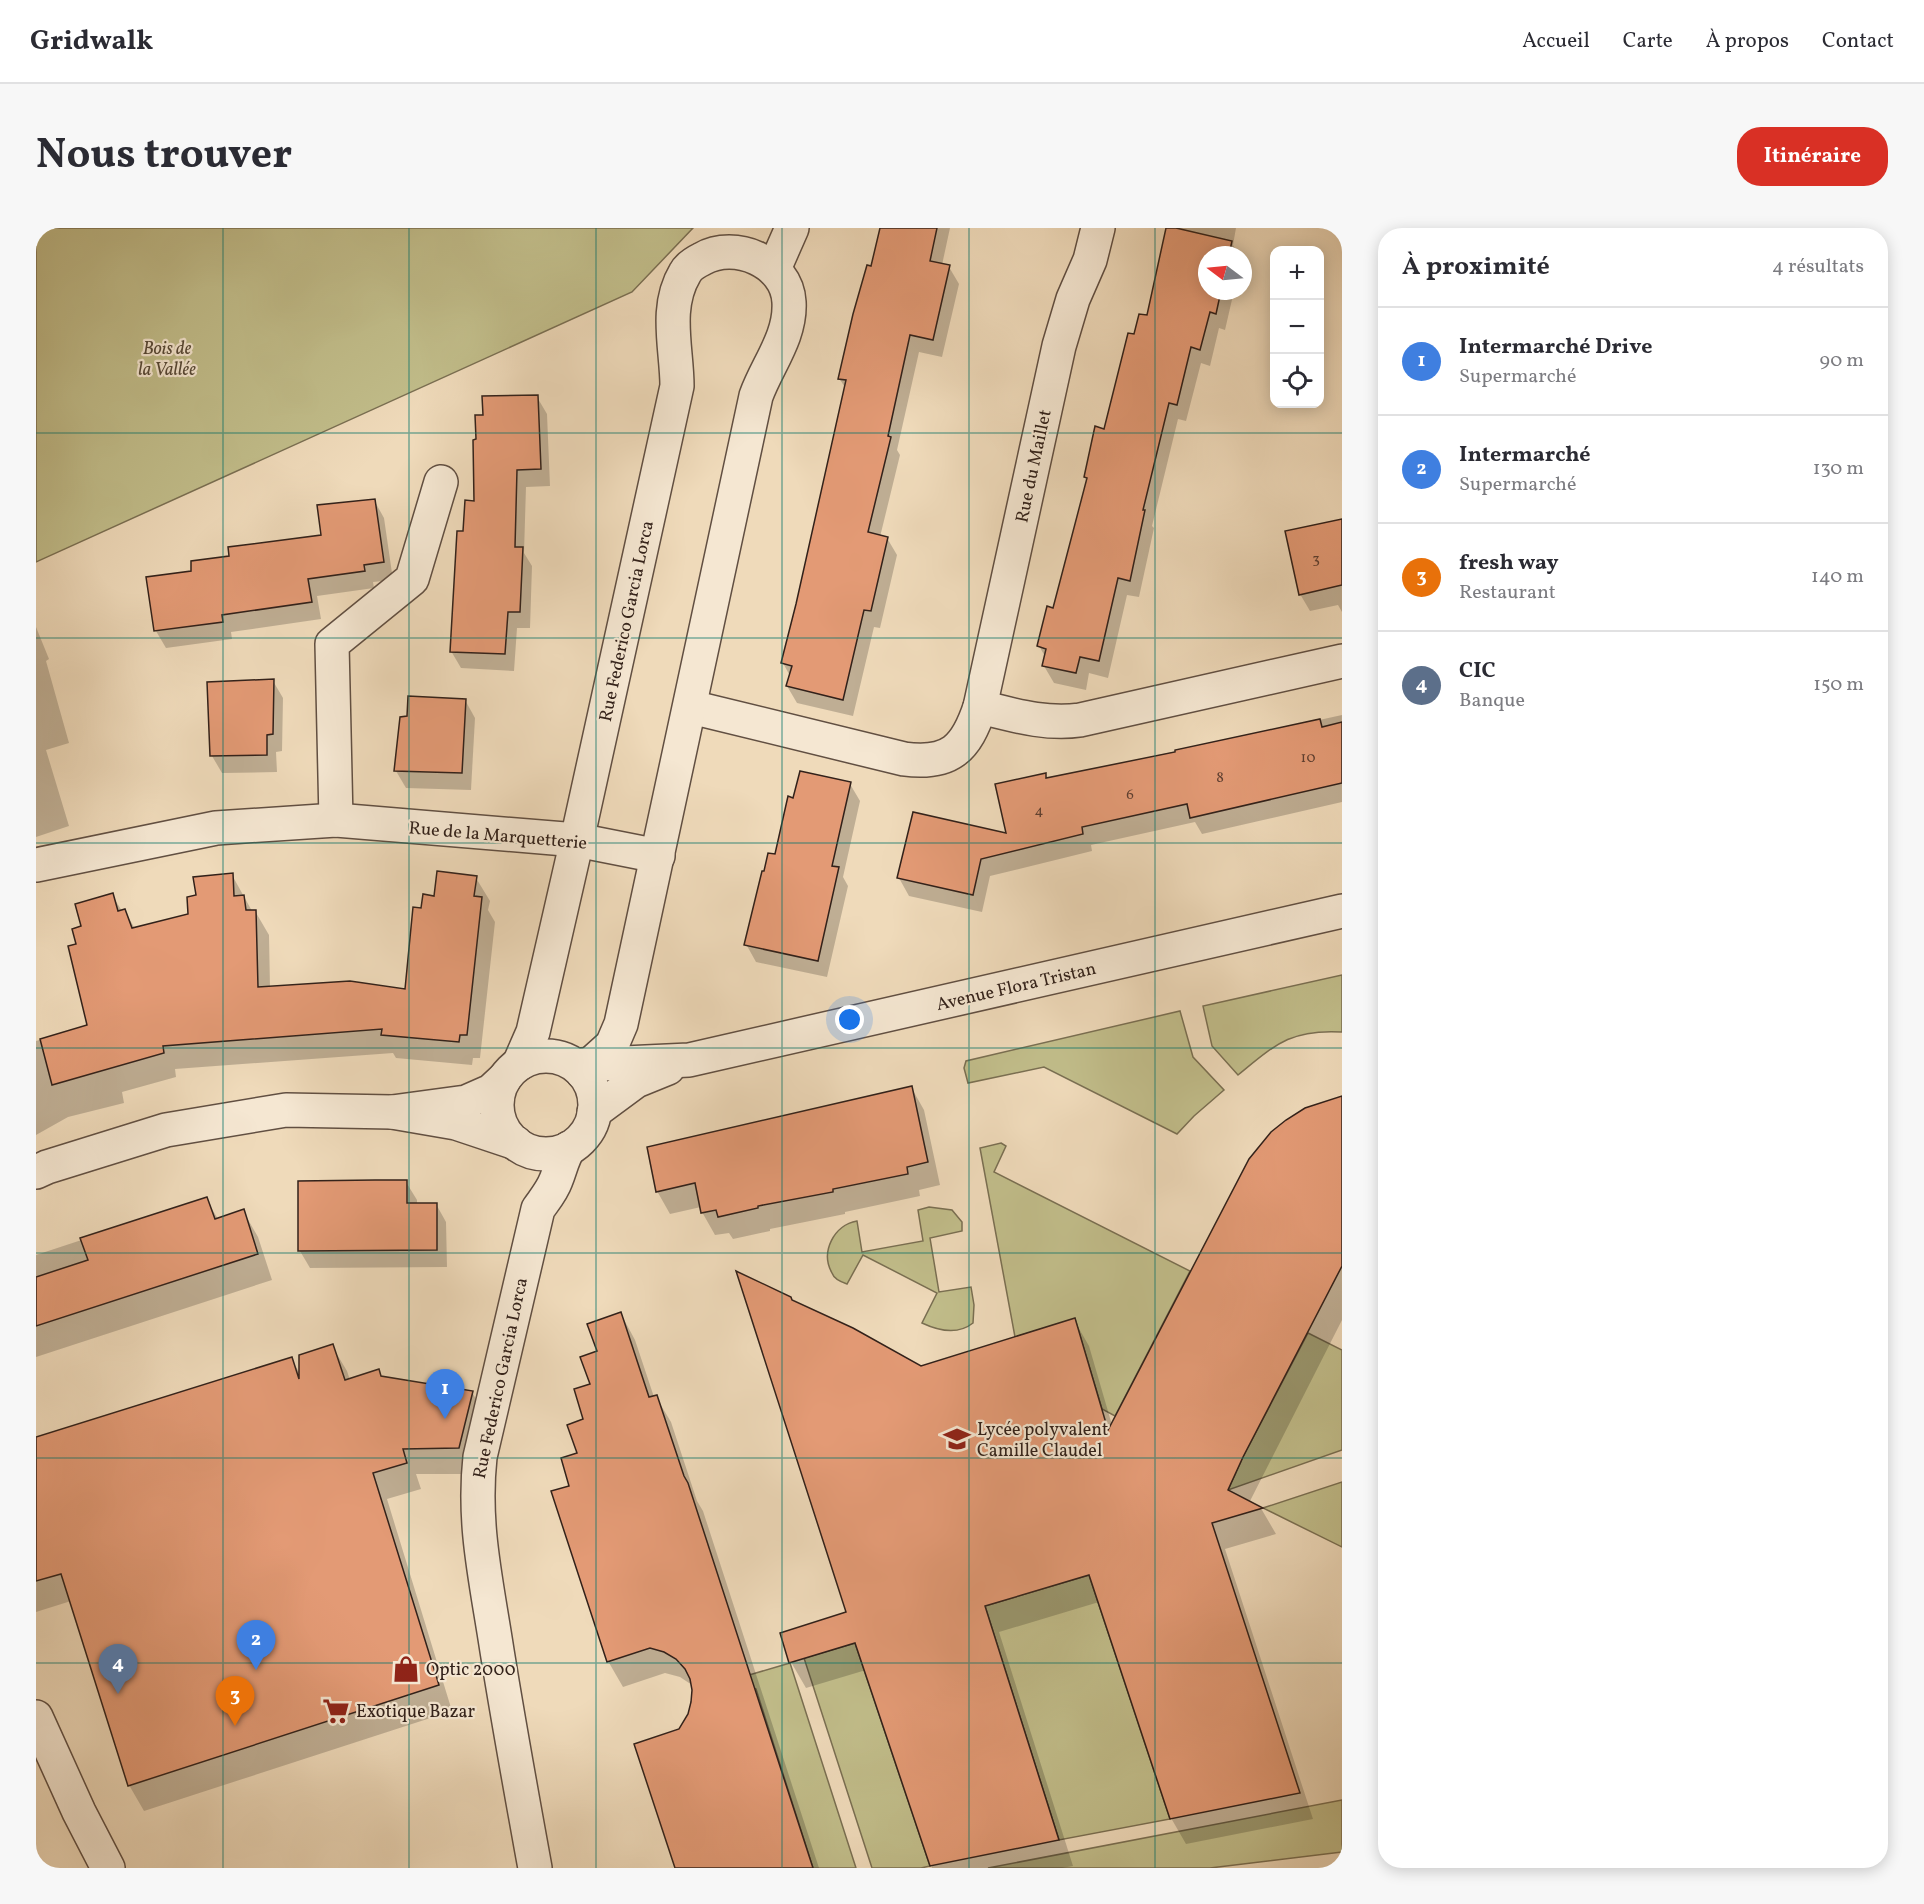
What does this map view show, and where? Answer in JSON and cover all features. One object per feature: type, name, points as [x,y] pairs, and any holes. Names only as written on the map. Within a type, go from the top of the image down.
[{"type":"street","points":[[582,1067],[612,1045],[621,1024],[691,707],[756,396],[783,341],[787,326],[788,291],[774,269],[792,228]]},
{"type":"street","name":"Rue du Maillet","points":[[691,707],[904,759],[920,761],[935,759],[951,753],[964,743],[973,728],[980,707],[1059,346],[1073,299],[1090,260],[1098,228]]},
{"type":"street","name":"Rue Federico Garcia Lorca","points":[[512,1071],[533,1032],[677,386],[673,313],[680,286],[685,273],[695,262],[714,253],[744,253],[774,269]]},
{"type":"street","points":[[336,820],[332,644],[412,579],[441,482]]},
{"type":"street","points":[[980,707],[1049,721],[1072,721],[1342,661]]},
{"type":"street","name":"Rue de la Marquetterie","points":[[36,865],[216,828],[336,820],[577,840],[658,856]]},
{"type":"street","name":"Avenue Flora Tristan","points":[[681,1060],[1342,910]]},
{"type":"street","points":[[621,1024],[637,1043],[652,1052],[681,1060]]},
{"type":"street","points":[[392,1112],[466,1102],[491,1091],[512,1071],[537,1056],[557,1057],[582,1067],[681,1060]]},
{"type":"street","points":[[594,1112],[636,1081],[681,1060]]},
{"type":"street","points":[[36,1172],[166,1130],[286,1110],[392,1112],[456,1123],[540,1153],[550,1154],[569,1148],[584,1135],[593,1118],[592,1088],[582,1067]]},
{"type":"street","points":[[512,1071],[500,1086],[497,1106],[498,1116],[506,1134],[519,1145]]},
{"type":"street","name":"Rue Federico Garcia Lorca","points":[[519,1145],[532,1170],[538,1209],[480,1457],[477,1511],[480,1548],[509,1728],[535,1868]]},
{"type":"street","name":"Rue Federico Garcia Lorca","points":[[538,1209],[551,1192],[561,1161],[569,1148]]},
{"type":"street","points":[[36,1717],[79,1812],[108,1868]]},
{"type":"green space","name":"Bois de la Vallée","points":[[36,228],[693,228],[632,292],[36,562]]},
{"type":"green space","points":[[1342,975],[1342,1032],[1310,1033],[1297,1036],[1274,1047],[1238,1075],[1212,1046],[1203,1006]]},
{"type":"green space","points":[[1180,1011],[1193,1057],[1224,1090],[1177,1134],[1044,1067],[968,1083],[964,1068],[966,1061]]},
{"type":"green space","points":[[1001,1143],[1006,1146],[994,1172],[1190,1271],[1115,1416],[1102,1409],[1075,1319],[1015,1337],[980,1148]]},
{"type":"green space","points":[[929,1207],[952,1210],[962,1222],[962,1231],[930,1238],[939,1292],[971,1287],[974,1305],[973,1323],[961,1329],[942,1330],[922,1323],[937,1293],[863,1255],[847,1284],[834,1277],[829,1265],[831,1241],[842,1228],[857,1221],[862,1252],[923,1241],[918,1210]]},
{"type":"green space","points":[[1308,1333],[1342,1350],[1342,1450],[1228,1490],[1243,1457]]},
{"type":"green space","points":[[1342,1482],[1342,1547],[1263,1508]]},
{"type":"green space","points":[[1089,1575],[1170,1819],[1059,1840],[985,1606]]},
{"type":"green space","points":[[855,1643],[930,1866],[872,1868],[804,1658]]},
{"type":"green space","points":[[790,1663],[856,1868],[813,1868],[756,1689],[752,1687],[749,1675]]},
{"type":"green space","points":[[1342,1800],[1342,1852],[1210,1868],[988,1868]]},
{"type":"building","points":[[880,228],[937,228],[930,261],[950,265],[933,340],[910,335],[888,436],[891,437],[868,532],[888,537],[871,611],[864,610],[843,700],[786,686],[792,666],[781,663],[846,380],[838,379],[853,314],[867,265],[871,266]]},
{"type":"building","points":[[1166,228],[1176,228],[1232,241],[1231,246],[1198,246],[1198,300],[1219,300],[1216,314],[1210,312],[1200,350],[1191,347],[1177,405],[1169,403],[1143,510],[1145,510],[1130,581],[1118,578],[1099,661],[1080,657],[1076,673],[1042,666],[1046,649],[1037,646],[1047,606],[1053,608],[1087,478],[1084,477],[1095,426],[1104,429],[1128,333],[1134,334],[1139,314],[1147,315]]},
{"type":"building","points":[[538,395],[541,469],[517,470],[515,547],[523,547],[520,612],[508,612],[505,654],[450,652],[457,531],[463,531],[465,500],[474,501],[475,415],[483,415],[482,396]]},
{"type":"building","points":[[375,499],[384,562],[364,565],[365,571],[308,579],[312,602],[222,615],[223,622],[154,631],[146,577],[191,571],[191,561],[229,556],[228,547],[321,535],[317,505]]},
{"type":"building","points":[[1342,519],[1342,585],[1299,595],[1285,531]]},
{"type":"building","points":[[274,679],[273,734],[267,735],[267,755],[210,756],[207,682]]},
{"type":"building","points":[[408,696],[466,699],[462,773],[394,771],[400,717],[407,716]]},
{"type":"building","points":[[1320,719],[1322,727],[1342,722],[1342,783],[1190,818],[1187,804],[1082,827],[1083,834],[981,859],[973,895],[897,878],[913,812],[1006,833],[995,784],[1046,773],[1046,778]]},
{"type":"building","points":[[800,771],[851,782],[832,866],[839,867],[818,961],[744,945],[762,871],[764,871],[768,853],[775,854],[788,796],[793,798]]},
{"type":"building","points":[[437,871],[477,876],[474,896],[482,897],[467,1035],[460,1035],[459,1042],[381,1035],[382,1029],[163,1046],[164,1053],[52,1085],[40,1039],[87,1025],[68,946],[76,944],[72,929],[81,926],[75,904],[113,893],[118,911],[125,909],[132,928],[188,914],[187,897],[196,895],[193,877],[233,873],[234,896],[244,895],[246,910],[256,910],[258,987],[350,981],[405,989],[413,907],[421,908],[423,894],[434,896]]},
{"type":"building","points":[[912,1086],[928,1162],[907,1167],[908,1174],[833,1189],[833,1192],[758,1206],[758,1208],[718,1217],[716,1210],[701,1213],[695,1183],[656,1192],[647,1147]]},
{"type":"building","points":[[1342,1096],[1342,1266],[1228,1490],[1263,1508],[1212,1523],[1300,1793],[1170,1819],[1089,1575],[985,1606],[1059,1840],[930,1866],[855,1643],[789,1663],[780,1633],[846,1612],[736,1271],[853,1328],[921,1366],[1075,1318],[1108,1430],[1249,1159],[1271,1132],[1286,1120],[1305,1108]]},
{"type":"building","points":[[407,1180],[407,1203],[437,1203],[437,1250],[298,1251],[298,1181]]},
{"type":"building","points":[[207,1197],[215,1219],[244,1209],[258,1254],[36,1326],[36,1277],[88,1260],[80,1238]]},
{"type":"building","points":[[621,1312],[649,1397],[657,1395],[688,1483],[813,1868],[675,1868],[634,1744],[679,1729],[688,1714],[691,1702],[690,1679],[676,1659],[650,1648],[607,1662],[551,1491],[569,1486],[561,1458],[577,1453],[567,1425],[583,1419],[574,1389],[590,1384],[580,1357],[597,1351],[587,1324]]},
{"type":"building","points":[[333,1344],[345,1380],[379,1369],[381,1376],[473,1391],[459,1448],[403,1449],[407,1463],[373,1473],[439,1685],[128,1786],[61,1574],[36,1581],[36,1437],[292,1357],[299,1379],[299,1355]]},
{"type":"place","name":"Intermarché Drive","points":[[445,1419]]},
{"type":"place","name":"Lycée polyvalent Camille Claudel","points":[[957,1439]]},
{"type":"place","name":"Optic 2000","points":[[406,1669]]},
{"type":"place","name":"Intermarché","points":[[256,1670]]},
{"type":"place","name":"CIC","points":[[118,1694]]},
{"type":"place","name":"Exotique Bazar","points":[[336,1711]]},
{"type":"place","name":"fresh way","points":[[235,1726]]}]
